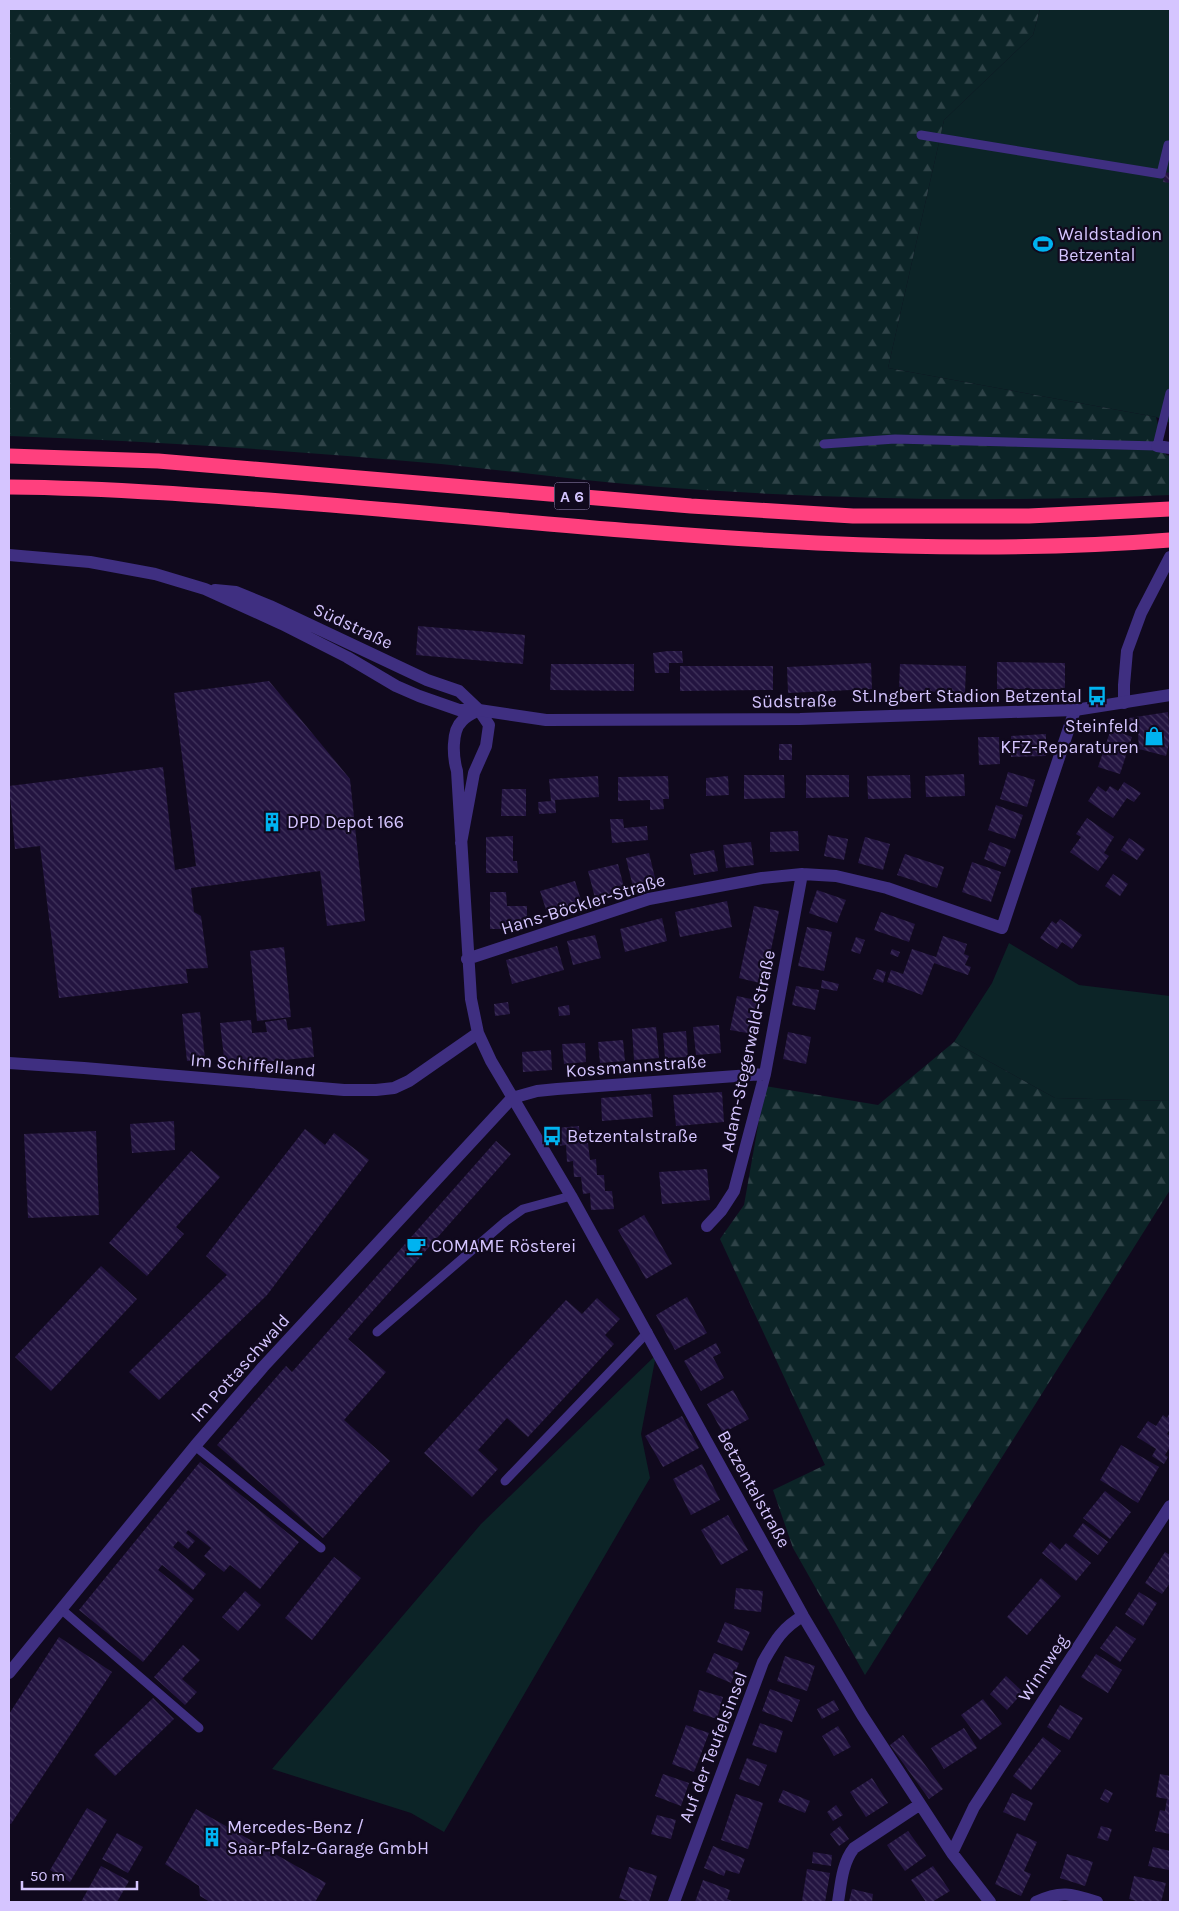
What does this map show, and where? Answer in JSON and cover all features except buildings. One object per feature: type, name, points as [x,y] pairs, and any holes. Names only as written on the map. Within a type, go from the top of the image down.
[{"type":"highway","name":"A 6","points":[[9,456],[158,461],[691,506],[813,514],[863,516],[1029,516],[1170,509]]},
{"type":"highway","name":"A 6","points":[[9,487],[66,487],[251,499],[830,544],[924,547],[1023,547],[1170,540]]},
{"type":"street","name":"Südstraße","points":[[9,555],[90,562],[155,574],[205,589],[347,656],[396,686],[459,710],[479,710],[546,720],[800,719],[1075,710],[1170,695]]},
{"type":"street","points":[[1124,703],[1127,650],[1141,613],[1170,556]]},
{"type":"street","name":"Südstraße","points":[[205,589],[236,592],[270,606],[427,680],[459,691],[479,710]]},
{"type":"street","points":[[479,710],[489,725],[486,746],[474,773],[461,843],[457,771],[453,758],[455,737],[461,721],[479,710]]},
{"type":"street","name":"Hans-Böckler-Straße","points":[[467,959],[649,899],[762,878],[802,874],[836,876],[887,888],[1002,928],[1075,710]]},
{"type":"street","name":"Betzentalstraße","points":[[461,843],[471,999],[478,1033],[491,1061],[572,1196],[803,1616],[862,1716],[952,1853],[990,1902]]},
{"type":"street","name":"Adam-Stegerwald-Straße","points":[[707,1226],[722,1212],[734,1191],[764,1074],[802,874]]},
{"type":"street","name":"Im Schiffelland","points":[[9,1063],[344,1090],[376,1090],[394,1088],[409,1082],[478,1033]]},
{"type":"street","name":"Kossmannstraße","points":[[512,1098],[537,1091],[764,1074]]},
{"type":"street","name":"Im Pottaschwald","points":[[9,1673],[195,1446],[263,1367],[512,1098]]},
{"type":"street","name":"Winnweg","points":[[952,1853],[974,1808],[1170,1506]]},
{"type":"street","name":"Auf der Teufelsinsel","points":[[674,1902],[763,1662],[785,1628],[803,1616]]},
{"type":"street","points":[[838,1902],[848,1855],[854,1848],[919,1805]]},
{"type":"street","points":[[1036,1902],[1060,1893],[1072,1894],[1097,1902]]},
{"type":"lane","points":[[921,135],[1161,174],[1168,145],[1170,145]]},
{"type":"lane","points":[[824,444],[896,439],[1164,447],[1170,394]]},
{"type":"lane","points":[[377,1332],[506,1221],[523,1209],[572,1196]]},
{"type":"lane","points":[[505,1481],[648,1332]]},
{"type":"lane","points":[[195,1446],[321,1548]]},
{"type":"lane","points":[[61,1609],[199,1728]]},
{"type":"green space","points":[[9,9],[1040,9],[1033,35],[944,120],[888,368],[1156,417],[1166,455],[1170,456],[1170,495],[1053,499],[936,499],[820,496],[670,488],[441,464],[333,455],[9,436]]},
{"type":"green space","name":"Waldstadion Betzental","points":[[1040,9],[1170,9],[1170,423],[1156,417],[888,368],[944,120],[1033,35]]},
{"type":"green space","points":[[1009,943],[1079,985],[1170,996],[1170,1101],[1055,1098],[954,1042],[992,983]]},
{"type":"green space","points":[[954,1042],[1055,1098],[1170,1101],[1170,1190],[865,1675],[793,1548],[773,1490],[825,1465],[720,1239],[744,1205],[765,1086],[878,1105]]},
{"type":"green space","points":[[656,1355],[641,1434],[650,1478],[444,1832],[411,1813],[272,1769],[481,1524]]},
{"type":"place","name":"Waldstadion Betzental","points":[[1043,244]]},
{"type":"place","name":"St.Ingbert Stadion Betzental","points":[[1097,696]]},
{"type":"place","name":"Steinfeld KFZ-Reparaturen","points":[[1154,736]]},
{"type":"place","name":"DPD Depot 166","points":[[272,822]]},
{"type":"place","name":"Betzentalstraße","points":[[552,1136]]},
{"type":"place","name":"COMAME Rösterei","points":[[416,1246]]},
{"type":"place","name":"Mercedes-Benz / Saar-Pfalz-Garage GmbH","points":[[212,1837]]}]
